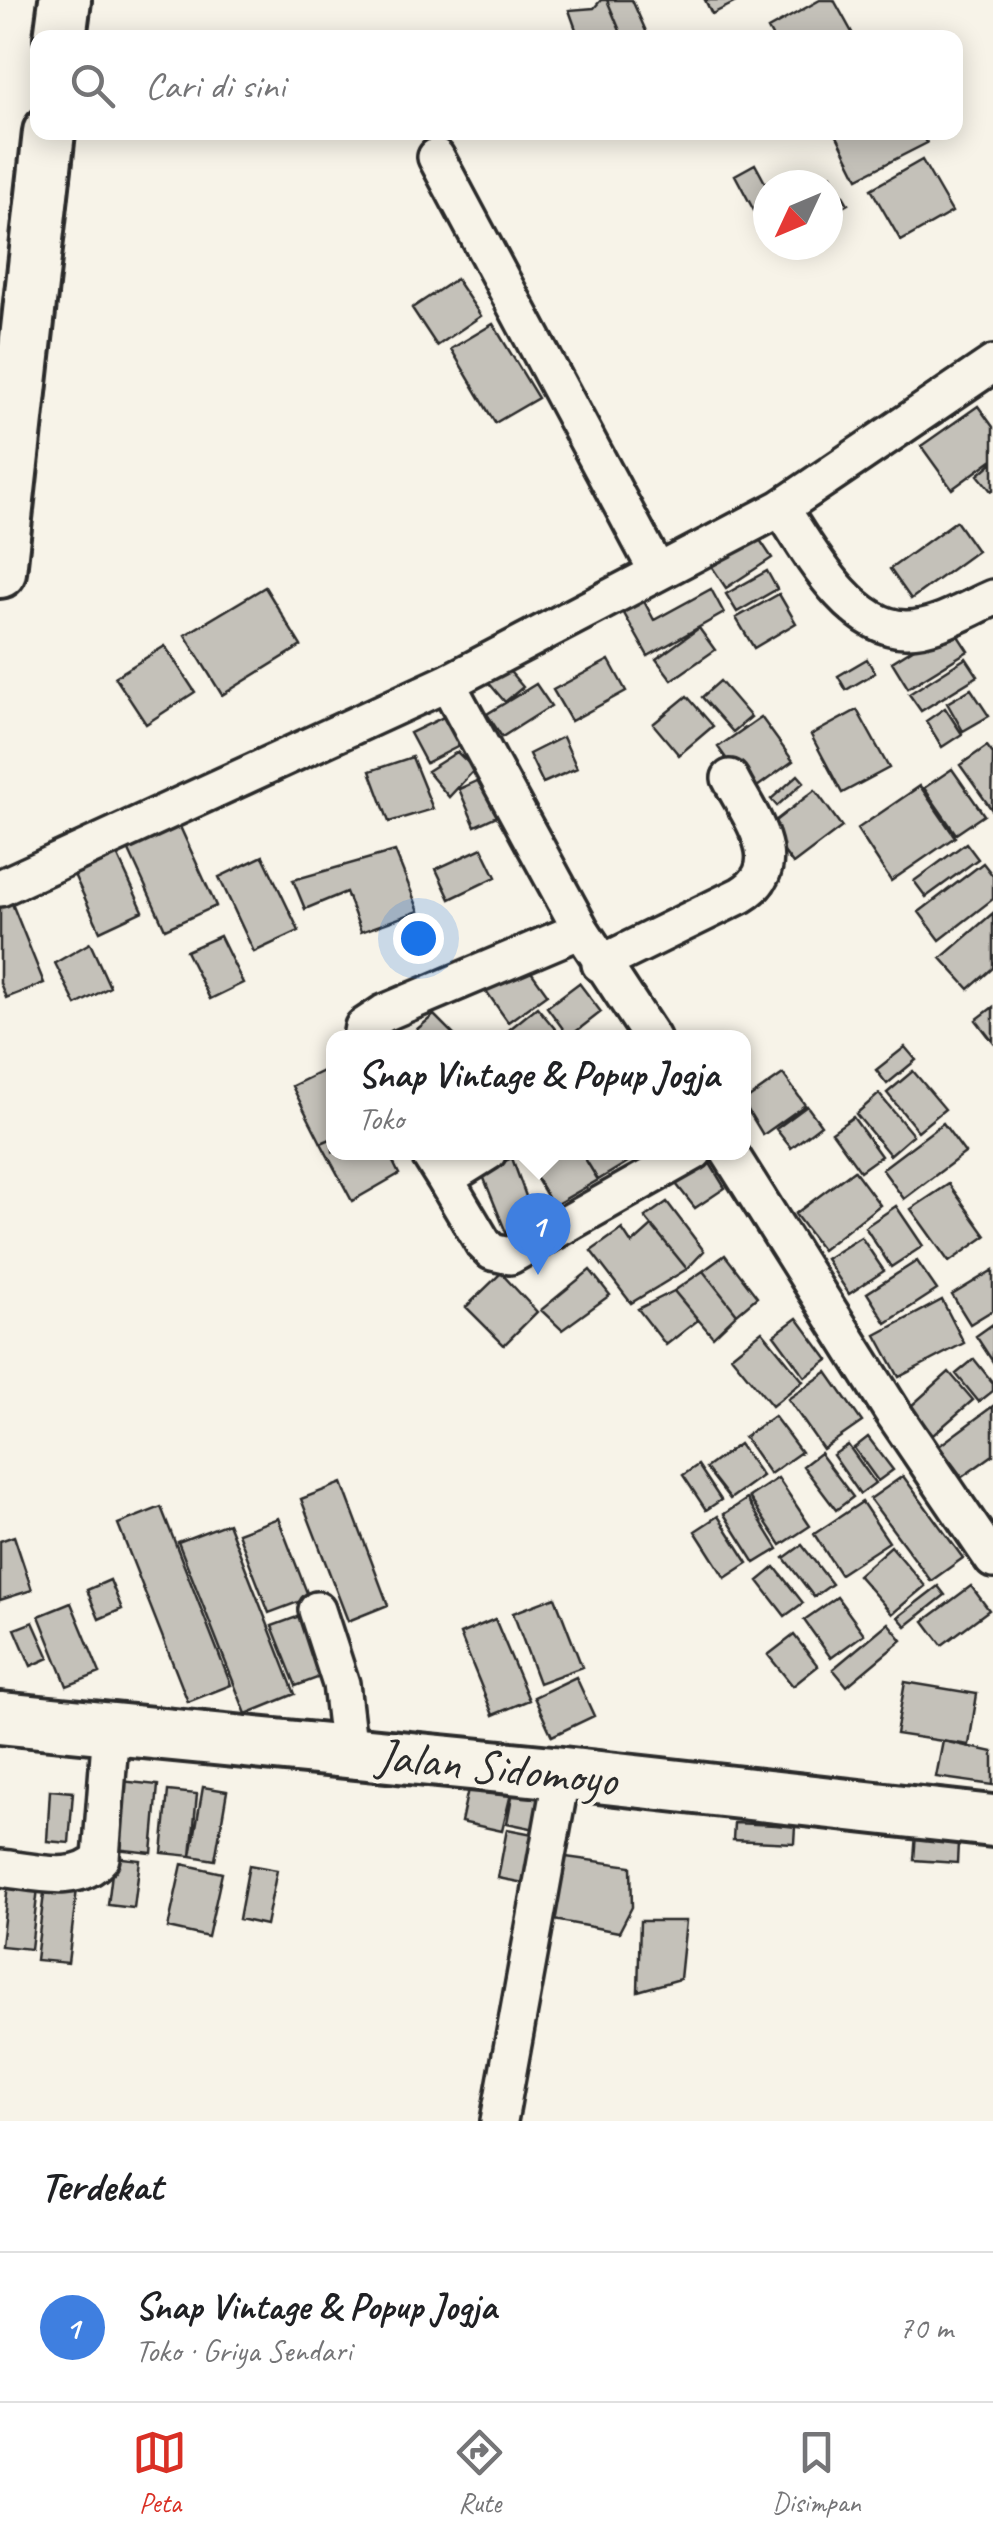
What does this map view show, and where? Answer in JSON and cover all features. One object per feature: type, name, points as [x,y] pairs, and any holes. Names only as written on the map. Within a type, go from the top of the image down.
[{"type":"main road","points":[[61,30],[64,0]]},
{"type":"main road","points":[[0,572],[48,140]]},
{"type":"main road","name":"Jalan Sidomoyo","points":[[0,1718],[562,1773],[993,1822]]},
{"type":"street","points":[[436,157],[657,570]]},
{"type":"street","points":[[0,888],[447,683],[781,508],[993,364]]},
{"type":"street","points":[[781,508],[829,580],[859,609],[886,626],[908,630],[993,598]]},
{"type":"street","points":[[447,683],[600,964],[646,1030]]},
{"type":"street","points":[[600,964],[741,895],[759,880],[765,870],[765,848],[730,778]]},
{"type":"street","points":[[363,1030],[384,1012],[581,930]]},
{"type":"street","points":[[436,1166],[492,1252],[510,1256],[680,1160]]},
{"type":"street","points":[[735,1160],[892,1411],[993,1560]]},
{"type":"street","points":[[317,1610],[340,1684],[349,1752]]},
{"type":"street","points":[[0,1868],[76,1876],[92,1869],[101,1858],[110,1728]]},
{"type":"street","points":[[499,2121],[562,1773]]},
{"type":"building","points":[[601,0],[607,0],[620,30],[576,30],[569,10],[594,8]]},
{"type":"building","points":[[607,0],[632,0],[645,30],[620,30]]},
{"type":"building","points":[[705,0],[740,0],[712,14]]},
{"type":"building","points":[[820,0],[834,0],[851,30],[769,30]]},
{"type":"building","points":[[839,140],[926,140],[927,143],[858,178]]},
{"type":"building","points":[[922,160],[952,212],[901,241],[871,189]]},
{"type":"building","points":[[755,164],[758,170],[753,170],[753,209],[735,175]]},
{"type":"building","points":[[456,279],[481,316],[437,346],[412,308]]},
{"type":"building","points":[[493,324],[538,398],[495,423],[451,349]]},
{"type":"building","points":[[978,406],[993,427],[993,459],[952,489],[921,446]]},
{"type":"building","points":[[993,462],[993,490],[991,491],[978,475]]},
{"type":"building","points":[[956,521],[977,551],[911,599],[890,569]]},
{"type":"building","points":[[754,531],[772,558],[726,588],[708,561]]},
{"type":"building","points":[[767,571],[777,589],[737,612],[726,594]]},
{"type":"building","points":[[265,587],[301,646],[222,695],[185,635]]},
{"type":"building","points":[[711,589],[724,613],[648,656],[617,601],[638,590],[654,620]]},
{"type":"building","points":[[779,594],[796,623],[754,648],[736,618]]},
{"type":"building","points":[[951,625],[968,651],[908,688],[892,662]]},
{"type":"building","points":[[699,628],[715,650],[672,680],[656,659]]},
{"type":"building","points":[[165,646],[195,692],[146,724],[115,677]]},
{"type":"building","points":[[966,658],[978,676],[921,711],[909,694]]},
{"type":"building","points":[[867,659],[875,673],[846,690],[838,676]]},
{"type":"building","points":[[609,660],[626,691],[571,721],[553,690]]},
{"type":"building","points":[[506,667],[523,687],[505,702],[488,682]]},
{"type":"building","points":[[720,681],[751,717],[733,732],[702,697]]},
{"type":"building","points":[[536,684],[551,706],[502,737],[487,714]]},
{"type":"building","points":[[971,689],[989,716],[963,731],[947,703]]},
{"type":"building","points":[[687,696],[713,726],[679,755],[653,724]]},
{"type":"building","points":[[945,708],[962,734],[942,747],[926,721]]},
{"type":"building","points":[[857,710],[889,768],[842,793],[811,735]]},
{"type":"building","points":[[452,713],[465,743],[426,763],[410,733]]},
{"type":"building","points":[[761,717],[793,761],[750,792],[718,747]]},
{"type":"building","points":[[563,737],[577,768],[543,783],[529,754]]},
{"type":"building","points":[[987,746],[993,754],[992,810],[960,765]]},
{"type":"building","points":[[457,752],[475,769],[449,797],[427,771]]},
{"type":"building","points":[[412,757],[433,809],[389,822],[370,771]]},
{"type":"building","points":[[952,769],[984,815],[956,834],[924,788]]},
{"type":"building","points":[[798,775],[804,782],[777,806],[771,799]]},
{"type":"building","points":[[479,780],[497,816],[475,826],[459,789]]},
{"type":"building","points":[[920,786],[955,837],[891,881],[857,829]]},
{"type":"building","points":[[815,790],[842,827],[793,864],[766,828]]},
{"type":"building","points":[[177,820],[216,906],[165,929],[125,842]]},
{"type":"building","points":[[966,843],[978,859],[926,897],[914,881]]},
{"type":"building","points":[[114,848],[143,911],[100,931],[71,868]]},
{"type":"building","points":[[482,848],[496,877],[450,899],[436,869]]},
{"type":"building","points":[[395,851],[419,911],[361,932],[346,892],[305,909],[293,880]]},
{"type":"building","points":[[263,856],[299,931],[254,952],[219,877]]},
{"type":"building","points":[[983,863],[993,876],[993,899],[940,940],[919,912]]},
{"type":"building","points":[[11,901],[44,983],[6,998],[0,983],[0,906]]},
{"type":"building","points":[[993,913],[993,968],[969,989],[941,958]]},
{"type":"building","points":[[220,936],[243,983],[210,999],[186,951]]},
{"type":"building","points":[[90,943],[110,987],[76,1005],[55,963]]},
{"type":"building","points":[[524,962],[547,994],[508,1022],[484,988]]},
{"type":"building","points":[[579,983],[601,1012],[578,1030],[564,1030],[547,1007]]},
{"type":"building","points":[[537,1007],[556,1030],[509,1030]]},
{"type":"building","points":[[993,1007],[993,1042],[976,1020]]},
{"type":"building","points":[[434,1015],[449,1030],[416,1030]]},
{"type":"building","points":[[905,1047],[916,1060],[887,1084],[876,1070]]},
{"type":"building","points":[[326,1069],[326,1141],[321,1143],[292,1086]]},
{"type":"building","points":[[913,1071],[945,1109],[918,1131],[887,1093]]},
{"type":"building","points":[[783,1074],[805,1105],[763,1135],[751,1115],[751,1096]]},
{"type":"building","points":[[879,1094],[913,1135],[890,1155],[856,1114]]},
{"type":"building","points":[[807,1106],[821,1125],[791,1148],[776,1129]]},
{"type":"building","points":[[853,1117],[881,1156],[860,1171],[832,1132]]},
{"type":"building","points":[[943,1123],[965,1153],[904,1199],[882,1169]]},
{"type":"building","points":[[330,1160],[392,1160],[399,1174],[352,1201]]},
{"type":"building","points":[[513,1160],[535,1221],[507,1235],[481,1171]]},
{"type":"building","points":[[526,1160],[586,1160],[598,1180],[553,1206]]},
{"type":"building","points":[[586,1160],[631,1160],[598,1180]]},
{"type":"building","points":[[691,1160],[708,1160],[725,1188],[695,1208],[669,1175]]},
{"type":"building","points":[[854,1170],[880,1205],[822,1250],[795,1214]]},
{"type":"building","points":[[949,1184],[986,1236],[949,1262],[911,1209]]},
{"type":"building","points":[[667,1202],[704,1251],[687,1269],[645,1217]]},
{"type":"building","points":[[896,1206],[923,1246],[891,1267],[865,1227]]},
{"type":"building","points":[[652,1226],[687,1269],[631,1303],[591,1251],[622,1229],[632,1244]]},
{"type":"building","points":[[861,1237],[884,1271],[849,1294],[826,1259]]},
{"type":"building","points":[[725,1255],[757,1297],[737,1314],[703,1271]]},
{"type":"building","points":[[917,1261],[937,1290],[886,1323],[867,1293]]},
{"type":"building","points":[[590,1270],[610,1295],[562,1330],[541,1310]]},
{"type":"building","points":[[993,1270],[993,1310],[970,1324],[952,1295]]},
{"type":"building","points":[[703,1271],[737,1314],[713,1337],[674,1291]]},
{"type":"building","points":[[501,1273],[537,1312],[504,1345],[466,1307]]},
{"type":"building","points":[[674,1291],[698,1320],[666,1345],[638,1309]]},
{"type":"building","points":[[942,1300],[964,1343],[899,1377],[876,1335]]},
{"type":"building","points":[[797,1318],[828,1360],[805,1377],[774,1335]]},
{"type":"building","points":[[993,1324],[993,1362],[976,1336]]},
{"type":"building","points":[[762,1331],[803,1381],[772,1406],[731,1356]]},
{"type":"building","points":[[974,1359],[993,1383],[993,1391],[979,1402],[956,1374]]},
{"type":"building","points":[[827,1372],[862,1422],[823,1449],[788,1399]]},
{"type":"building","points":[[949,1372],[973,1400],[933,1435],[910,1407]]},
{"type":"building","points":[[993,1406],[993,1455],[962,1477],[939,1446]]},
{"type":"building","points":[[774,1416],[801,1452],[770,1474],[744,1437]]},
{"type":"building","points":[[868,1437],[893,1470],[878,1481],[854,1448]]},
{"type":"building","points":[[739,1444],[762,1476],[730,1499],[706,1468]]},
{"type":"building","points":[[848,1445],[875,1483],[860,1494],[833,1455]]},
{"type":"building","points":[[820,1453],[853,1497],[836,1510],[803,1466]]},
{"type":"building","points":[[698,1465],[721,1500],[706,1510],[683,1475]]},
{"type":"building","points":[[903,1476],[963,1558],[931,1581],[870,1499]]},
{"type":"building","points":[[778,1478],[810,1526],[781,1545],[749,1497]]},
{"type":"building","points":[[342,1483],[388,1605],[348,1621],[301,1499]]},
{"type":"building","points":[[747,1499],[778,1549],[755,1563],[724,1514]]},
{"type":"building","points":[[862,1502],[889,1542],[840,1574],[814,1534]]},
{"type":"building","points":[[161,1507],[231,1685],[188,1702],[118,1524]]},
{"type":"building","points":[[718,1516],[748,1563],[725,1578],[695,1531]]},
{"type":"building","points":[[278,1518],[309,1598],[269,1613],[238,1533]]},
{"type":"building","points":[[228,1523],[295,1694],[246,1714],[178,1542]]},
{"type":"building","points":[[14,1536],[32,1590],[0,1600],[0,1541]]},
{"type":"building","points":[[802,1545],[832,1584],[814,1597],[784,1558]]},
{"type":"building","points":[[891,1546],[925,1586],[892,1614],[858,1575]]},
{"type":"building","points":[[775,1567],[803,1603],[785,1616],[758,1581]]},
{"type":"building","points":[[110,1580],[122,1609],[99,1619],[87,1590]]},
{"type":"building","points":[[938,1586],[945,1595],[906,1626],[898,1617]]},
{"type":"building","points":[[971,1586],[989,1610],[942,1645],[924,1621]]},
{"type":"building","points":[[555,1597],[582,1667],[539,1683],[513,1613]]},
{"type":"building","points":[[837,1597],[864,1634],[831,1658],[804,1620]]},
{"type":"building","points":[[71,1603],[100,1673],[67,1686],[39,1616]]},
{"type":"building","points":[[305,1614],[328,1674],[296,1686],[272,1626]]},
{"type":"building","points":[[495,1619],[529,1700],[493,1715],[460,1634]]},
{"type":"building","points":[[33,1622],[49,1658],[31,1666],[15,1629]]},
{"type":"building","points":[[888,1623],[902,1640],[847,1686],[833,1669]]},
{"type":"building","points":[[794,1635],[818,1666],[793,1686],[768,1655]]},
{"type":"building","points":[[576,1677],[594,1716],[552,1736],[534,1697]]},
{"type":"building","points":[[905,1682],[977,1694],[969,1745],[896,1734]]},
{"type":"building","points":[[943,1741],[993,1752],[993,1785],[936,1777]]},
{"type":"building","points":[[471,1775],[513,1785],[502,1831],[461,1822]]},
{"type":"building","points":[[121,1781],[158,1785],[152,1853],[115,1849]]},
{"type":"building","points":[[203,1787],[227,1791],[215,1860],[191,1856]]},
{"type":"building","points":[[50,1790],[73,1792],[69,1843],[47,1841]]},
{"type":"building","points":[[168,1791],[197,1794],[191,1856],[162,1853]]},
{"type":"building","points":[[513,1791],[552,1800],[545,1831],[507,1823]]},
{"type":"building","points":[[917,1820],[959,1823],[957,1863],[914,1860]]},
{"type":"building","points":[[734,1823],[795,1826],[794,1843],[733,1840]]},
{"type":"building","points":[[507,1829],[538,1835],[529,1884],[498,1878]]},
{"type":"building","points":[[559,1856],[631,1866],[632,1907],[619,1932],[554,1920]]},
{"type":"building","points":[[114,1857],[140,1860],[134,1908],[108,1905]]},
{"type":"building","points":[[182,1864],[222,1873],[208,1937],[168,1928]]},
{"type":"building","points":[[249,1865],[277,1870],[266,1925],[239,1919]]},
{"type":"building","points":[[8,1884],[38,1888],[31,1949],[1,1946]]},
{"type":"building","points":[[45,1885],[77,1889],[68,1963],[36,1960]]},
{"type":"building","points":[[640,1921],[686,1921],[680,1979],[638,1991]]},
{"type":"place","name":"Snap Vintage & Popup Jogja","points":[[538,1275]]}]
